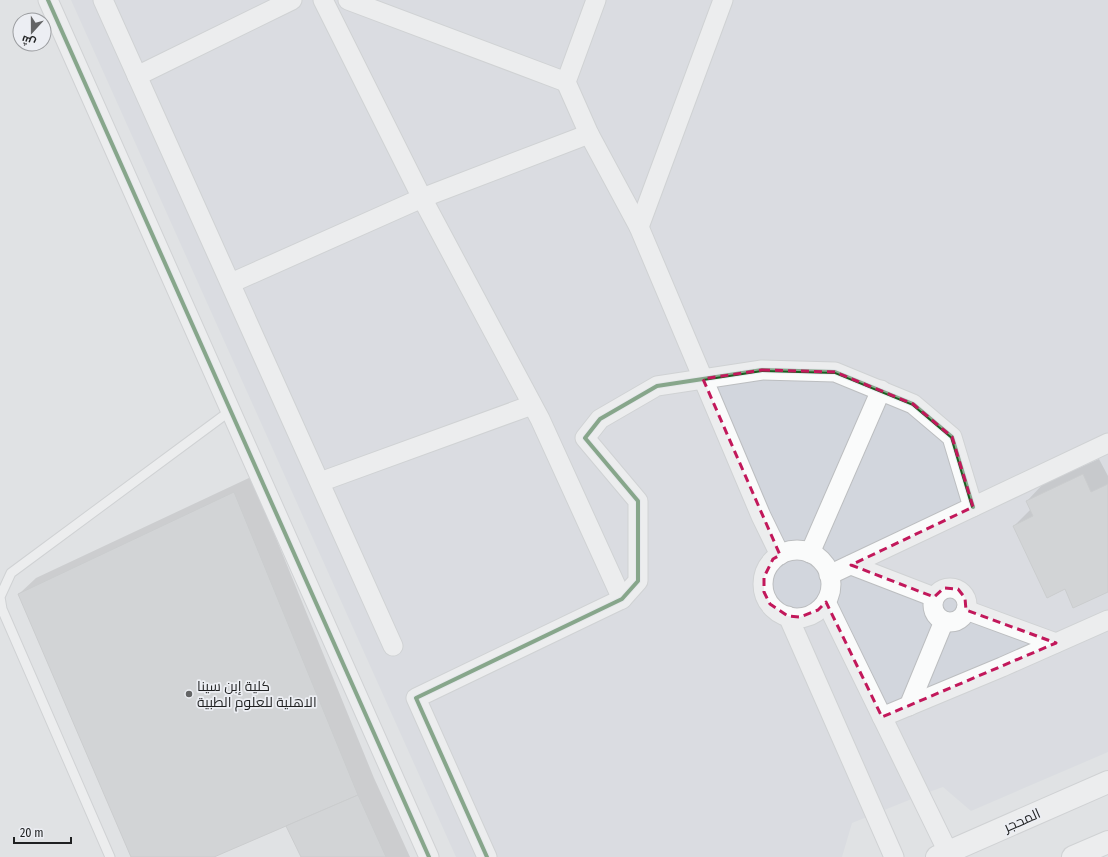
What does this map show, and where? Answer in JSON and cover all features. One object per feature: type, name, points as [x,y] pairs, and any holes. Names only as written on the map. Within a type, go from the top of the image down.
[{"type":"main road","name":"المحجر","points":[[942,855],[1108,782]]},
{"type":"main road","points":[[1073,857],[1108,842]]},
{"type":"street","points":[[48,0],[429,857]]},
{"type":"street","points":[[103,0],[393,646]]},
{"type":"street","points":[[137,76],[292,0]]},
{"type":"street","points":[[323,0],[422,198],[540,419],[622,599]]},
{"type":"street","points":[[348,0],[566,82]]},
{"type":"street","points":[[596,0],[566,82],[589,134],[639,227],[761,516],[780,555]]},
{"type":"street","points":[[639,227],[723,0]]},
{"type":"street","points":[[231,283],[422,198],[589,134]]},
{"type":"street","points":[[487,857],[416,698],[622,599],[638,581],[638,500],[585,438],[600,419],[657,386],[762,370],[835,372],[913,404],[952,437],[973,507]]},
{"type":"street","points":[[810,553],[881,390]]},
{"type":"street","points":[[320,482],[532,405]]},
{"type":"street","points":[[829,575],[1108,443]]},
{"type":"street","points":[[804,550],[810,553],[817,556],[828,569],[831,587],[826,602],[818,610],[806,616],[788,616],[779,612],[770,604],[764,592],[764,577],[767,567],[773,559],[787,551],[804,550]]},
{"type":"street","points":[[851,565],[934,597]]},
{"type":"street","points":[[944,588],[958,589],[965,598],[966,610],[961,618],[954,621],[944,621],[936,615],[932,606],[934,597],[944,588]]},
{"type":"street","points":[[826,602],[882,717],[942,855]]},
{"type":"street","points":[[966,610],[1056,643]]},
{"type":"street","points":[[788,616],[894,857]]},
{"type":"street","points":[[882,717],[1108,620]]},
{"type":"street","points":[[909,706],[944,621]]},
{"type":"lane","points":[[110,857],[2,609],[0,598],[11,573],[230,411]]},
{"type":"highlighted area","points":[[762,370],[835,372],[913,404],[952,437],[973,507],[851,565],[934,597],[944,588],[958,589],[965,598],[966,610],[1056,643],[882,717],[826,602],[818,610],[800,617],[788,616],[770,604],[764,592],[764,577],[773,559],[780,555],[703,379]]},
{"type":"shaded area","points":[[71,0],[1108,0],[1108,752],[971,811],[943,787],[929,792],[852,823],[842,857],[456,857]]},
{"type":"building","points":[[1083,474],[1091,492],[1108,484],[1108,592],[1073,608],[1065,589],[1047,598],[1013,526],[1033,516],[1026,501]]},
{"type":"building","name":"كلية إبن سينا الاهلية للعلوم الطبية","points":[[234,492],[358,795],[214,857],[131,857],[18,594]]},
{"type":"building","points":[[358,795],[386,857],[301,857],[286,826]]},
{"type":"cycle path","points":[[48,0],[429,857]]},
{"type":"cycle path","points":[[487,857],[416,698],[622,599],[638,581],[638,501],[585,438],[600,419],[657,386],[762,370],[835,372],[913,404],[952,437],[973,507]]},
{"type":"place","name":"كلية إبن سينا الاهلية للعلوم الطبية","points":[[189,694]]}]
